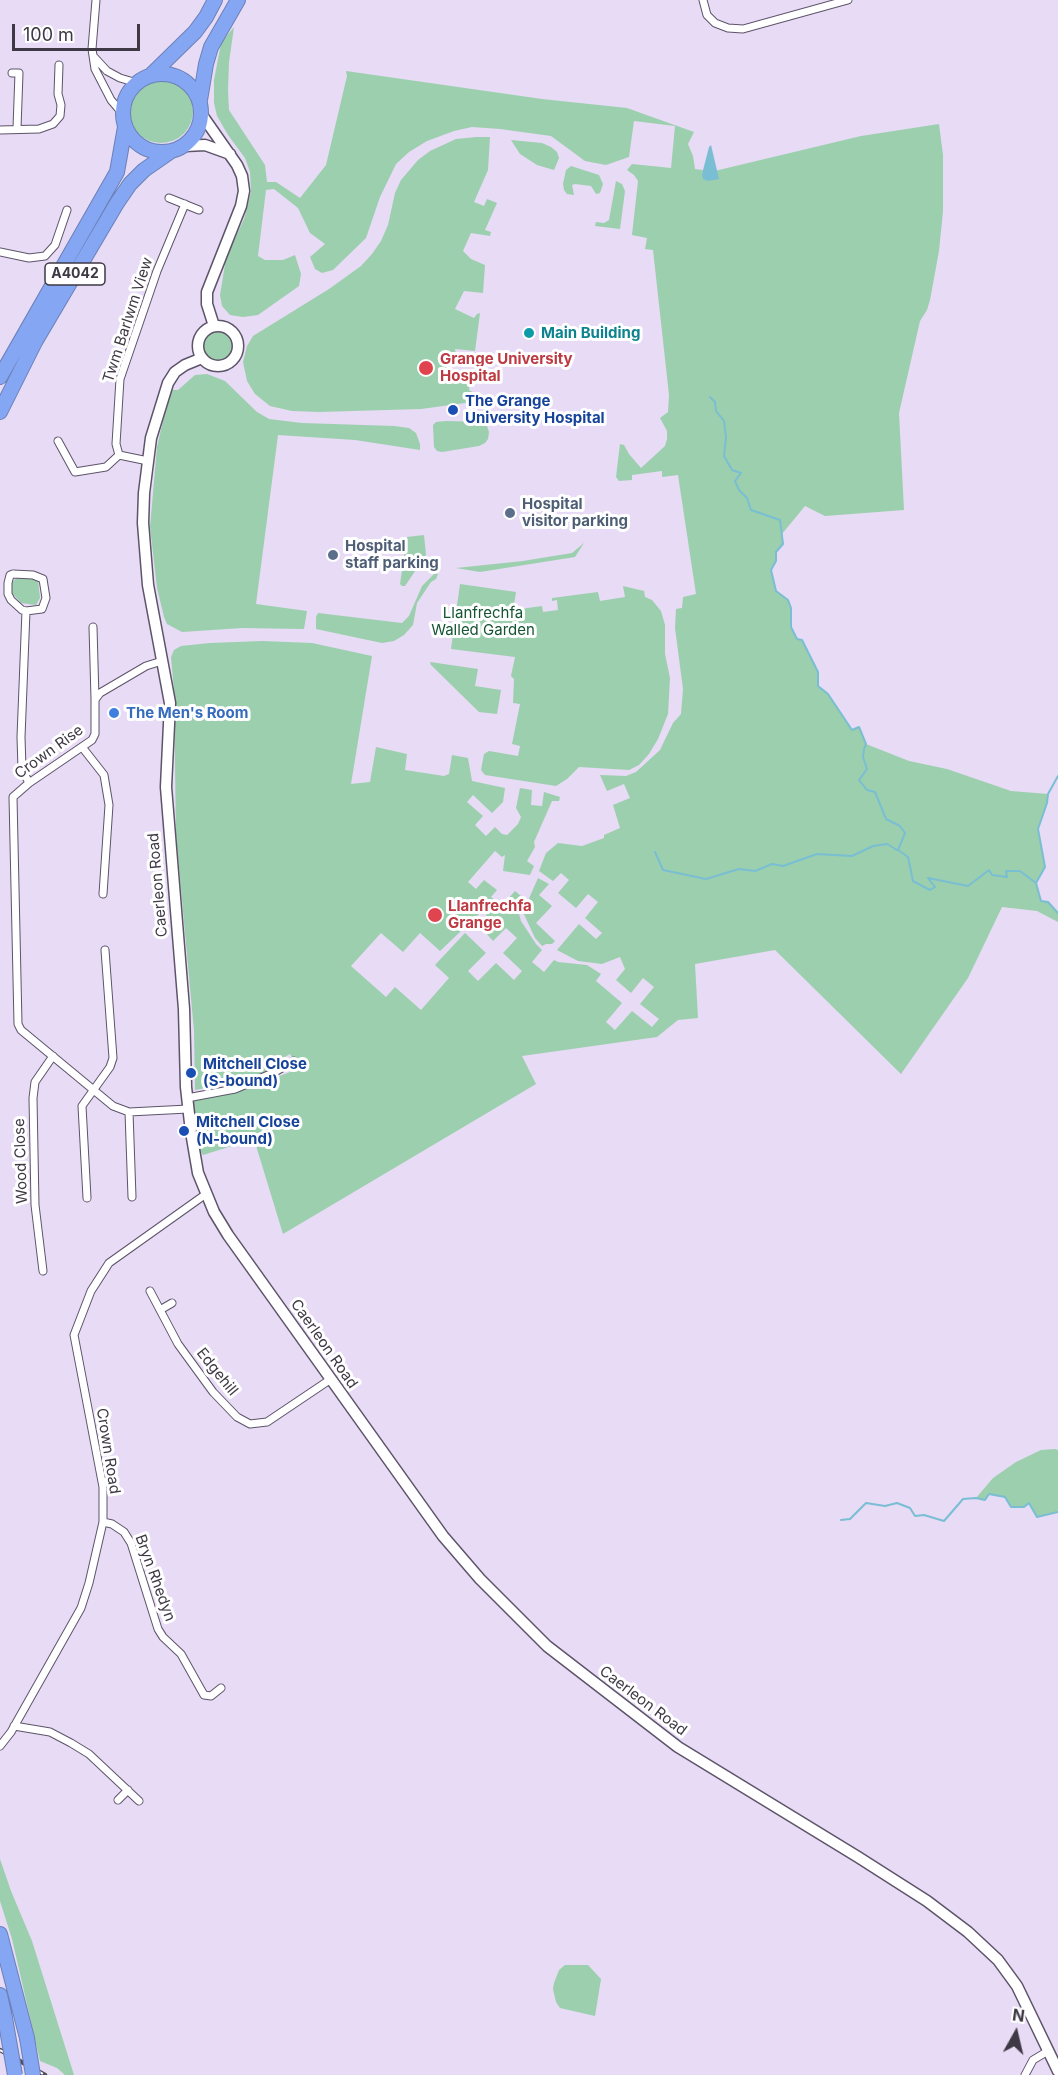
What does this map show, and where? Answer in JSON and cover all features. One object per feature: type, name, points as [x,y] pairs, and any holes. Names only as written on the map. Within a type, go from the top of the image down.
[{"type":"highway","points":[[215,0],[195,32],[151,75],[137,83],[126,97],[124,121],[132,139],[143,148],[156,152],[170,152],[185,146],[194,137],[200,126],[202,114],[200,100],[206,64],[212,47],[238,0]]},
{"type":"highway","points":[[151,75],[175,76],[185,81],[194,89],[200,100]]},
{"type":"highway","name":"A4042","points":[[0,377],[117,172],[124,121]]},
{"type":"highway","name":"A4042","points":[[0,412],[35,342],[117,203],[130,184],[144,170],[170,152]]},
{"type":"highway","points":[[0,1934],[27,2038],[33,2075]]},
{"type":"highway","points":[[0,1995],[15,2075]]},
{"type":"main road","points":[[202,114],[230,154],[242,176],[244,190],[241,206],[209,286],[207,304],[214,326]]},
{"type":"main road","points":[[185,146],[205,145],[230,154]]},
{"type":"main road","points":[[214,326],[225,327],[236,336],[238,349],[236,356],[225,365],[212,365],[202,358],[199,352],[199,339],[207,329],[214,326]]},
{"type":"main road","name":"Caerleon Road","points":[[202,358],[175,372],[168,383],[148,460],[144,493],[144,551],[170,703],[166,787],[184,1010],[188,1104],[194,1158],[214,1212],[228,1235],[443,1536],[480,1579],[547,1646],[678,1747],[927,1901],[968,1932],[998,1960],[1017,1986],[1052,2052],[1058,2071]]},
{"type":"street","points":[[96,0],[93,29],[94,69],[124,121]]},
{"type":"street","points":[[703,0],[707,15],[716,22],[728,28],[743,29],[848,0]]},
{"type":"street","points":[[94,57],[107,71],[137,83]]},
{"type":"street","points":[[0,130],[39,129],[53,124],[60,116],[62,100],[58,94],[59,65]]},
{"type":"street","points":[[12,73],[19,73],[17,128]]},
{"type":"street","points":[[169,198],[199,210]]},
{"type":"street","name":"Twm Barlwm View","points":[[119,454],[116,444],[120,378],[156,271],[185,204]]},
{"type":"street","points":[[0,252],[29,258],[45,256],[55,245],[67,210]]},
{"type":"street","points":[[58,441],[75,472],[106,467],[119,454],[148,460]]},
{"type":"street","points":[[14,574],[33,575],[43,579],[46,604],[42,609],[26,611],[22,610],[8,594],[9,578],[14,574]]},
{"type":"street","points":[[26,611],[21,737],[22,769],[29,783]]},
{"type":"street","name":"Crown Rise","points":[[93,627],[96,734],[92,740],[29,783],[13,797],[18,1024],[21,1030],[113,1106],[129,1112]]},
{"type":"street","points":[[95,700],[100,693],[146,666],[162,661]]},
{"type":"street","points":[[82,747],[104,775],[109,805],[103,894]]},
{"type":"street","points":[[87,1198],[82,1106],[110,1067],[113,1058],[105,950]]},
{"type":"street","name":"Wood Close","points":[[43,1271],[35,1205],[33,1098],[35,1082],[53,1056]]},
{"type":"street","points":[[132,1197],[129,1112],[188,1104],[235,1089],[273,1073],[294,1061]]},
{"type":"street","name":"Crown Road","points":[[0,1746],[81,1608],[103,1522],[103,1486],[74,1335],[91,1291],[109,1263],[206,1194]]},
{"type":"street","name":"Edgehill","points":[[150,1291],[178,1344],[213,1392],[237,1417],[250,1424],[267,1422],[331,1379]]},
{"type":"street","points":[[160,1311],[172,1303]]},
{"type":"street","name":"Bryn Rhedyn","points":[[103,1522],[112,1524],[124,1532],[131,1543],[158,1629],[163,1637],[181,1654],[204,1695],[211,1696],[220,1688]]},
{"type":"street","points":[[12,1729],[50,1732],[71,1743],[89,1754],[139,1801]]},
{"type":"street","points":[[118,1800],[128,1791]]},
{"type":"street","points":[[1025,2075],[1033,2061],[1052,2052]]},
{"type":"green space","points":[[234,27],[229,62],[229,110],[265,165],[267,182],[276,182],[300,198],[326,165],[347,76],[346,71],[542,99],[627,108],[694,132],[688,144],[695,169],[703,170],[702,174],[861,136],[939,124],[943,155],[943,211],[939,251],[930,300],[920,321],[899,413],[904,510],[825,516],[805,506],[782,534],[783,544],[776,552],[776,561],[771,570],[776,591],[788,600],[791,608],[791,627],[797,639],[802,640],[818,672],[818,686],[828,694],[852,730],[859,727],[866,744],[909,761],[947,769],[1011,791],[1048,794],[1038,829],[1045,867],[1036,883],[1041,901],[1048,902],[1058,913],[1058,922],[1037,911],[1002,907],[968,978],[901,1074],[775,950],[695,964],[698,1018],[678,1020],[657,1037],[522,1056],[536,1084],[283,1234],[254,1139],[203,1155],[197,1147],[192,1101],[248,1088],[298,1069],[290,1054],[268,1071],[229,1084],[195,1090],[194,1031],[176,835],[174,691],[171,657],[174,650],[181,646],[210,643],[262,641],[312,643],[372,656],[351,784],[370,782],[376,747],[407,754],[405,770],[444,776],[449,774],[452,755],[468,758],[472,781],[505,788],[503,802],[492,813],[473,795],[467,802],[483,816],[475,825],[486,836],[495,827],[502,834],[507,835],[518,824],[521,817],[516,808],[520,788],[532,790],[531,805],[542,806],[544,792],[560,797],[559,801],[552,801],[534,842],[535,847],[527,861],[534,866],[530,875],[503,871],[505,855],[502,857],[495,851],[468,882],[476,889],[484,880],[497,890],[491,897],[502,906],[515,891],[521,896],[517,906],[521,921],[542,950],[532,962],[544,972],[554,960],[587,965],[601,974],[596,981],[622,1003],[606,1022],[615,1030],[632,1011],[652,1027],[659,1019],[640,1004],[654,987],[643,978],[631,993],[616,980],[625,969],[620,957],[602,964],[578,961],[557,950],[579,924],[596,939],[602,933],[585,918],[598,902],[588,894],[576,908],[558,893],[569,880],[561,873],[553,881],[539,871],[546,853],[558,843],[582,846],[604,838],[604,835],[620,828],[613,805],[630,798],[624,784],[607,791],[600,775],[626,776],[636,772],[660,750],[673,723],[681,714],[683,689],[675,628],[676,609],[682,608],[683,597],[696,594],[678,475],[662,477],[662,471],[632,475],[632,480],[619,481],[616,477],[620,444],[624,445],[641,468],[665,446],[667,439],[667,431],[660,418],[668,412],[669,395],[653,250],[645,249],[647,238],[632,235],[638,181],[627,170],[632,164],[671,168],[675,126],[634,121],[629,157],[606,165],[585,161],[551,136],[500,129],[472,127],[427,141],[409,152],[396,164],[380,197],[366,238],[333,270],[322,273],[315,269],[310,257],[325,244],[310,233],[298,208],[274,189],[266,190],[258,256],[265,260],[283,260],[295,255],[301,274],[299,286],[258,315],[243,317],[230,315],[222,306],[220,295],[226,258],[244,219],[251,192],[250,172],[245,158],[217,116],[214,103],[214,80],[221,43]],"holes":[[[488,911],[485,918],[492,927],[486,933],[493,941],[506,928],[517,938],[503,953],[522,971],[514,980],[496,963],[478,981],[468,971],[486,953],[465,933],[435,965],[449,978],[421,1010],[395,987],[386,997],[351,966],[381,933],[403,952],[420,933],[440,951],[479,914]]]},
{"type":"green space","points":[[161,79],[179,85],[187,93],[193,111],[187,129],[179,137],[161,143],[143,137],[135,129],[129,111],[135,93],[143,85]]},
{"type":"green space","points":[[490,137],[488,170],[474,202],[484,206],[487,199],[497,203],[485,230],[491,232],[490,236],[471,233],[463,251],[471,259],[485,265],[483,293],[464,291],[455,309],[474,318],[480,313],[475,351],[455,349],[456,354],[453,354],[447,367],[466,376],[468,371],[472,373],[469,390],[487,400],[421,409],[319,412],[292,411],[270,406],[255,394],[247,381],[243,362],[247,346],[253,336],[329,289],[361,266],[381,241],[388,225],[395,193],[401,180],[418,160],[430,151],[456,139]]},
{"type":"green space","points":[[511,140],[542,143],[551,147],[557,152],[559,158],[554,170],[537,165],[520,154]]},
{"type":"green space","points":[[571,166],[599,175],[603,184],[600,193],[596,194],[591,186],[575,184],[572,185],[574,195],[567,194],[563,184],[566,170]]},
{"type":"green space","points":[[616,181],[622,184],[625,191],[620,229],[595,226],[596,222],[604,223],[609,220]]},
{"type":"green space","points":[[218,331],[224,332],[232,340],[232,352],[224,360],[218,361],[212,360],[204,352],[203,346],[204,340],[212,332]]},
{"type":"green space","points":[[207,374],[225,381],[257,412],[269,419],[302,423],[394,426],[409,428],[416,433],[420,450],[355,440],[278,435],[256,604],[307,611],[304,629],[242,628],[182,632],[167,624],[164,617],[157,588],[150,527],[157,447],[170,390],[178,390],[195,375]]},
{"type":"green space","points":[[436,422],[482,422],[487,426],[488,439],[479,446],[437,451],[434,447],[433,425]]},
{"type":"green space","points":[[424,535],[426,555],[405,586],[402,586],[400,584],[407,537]]},
{"type":"green space","points":[[584,543],[575,557],[480,572],[456,568],[572,553]]},
{"type":"green space","points":[[435,573],[438,574],[436,579],[431,582],[417,603],[413,625],[404,635],[394,641],[382,643],[316,629],[318,613],[402,623],[409,616],[422,586]]},
{"type":"green space","points":[[18,577],[32,577],[38,580],[40,598],[36,605],[21,603],[11,592],[12,582]]},
{"type":"green space","name":"Llanfrechfa Walled Garden","points":[[460,584],[516,592],[513,610],[542,606],[543,612],[558,610],[557,600],[552,601],[552,598],[598,592],[600,601],[625,597],[623,586],[644,591],[645,597],[652,600],[661,611],[665,625],[665,654],[670,678],[668,714],[658,739],[639,765],[629,770],[579,767],[556,786],[485,775],[481,770],[484,754],[489,751],[518,756],[520,746],[512,744],[520,704],[513,703],[514,679],[511,676],[515,657],[451,649]]},
{"type":"green space","points":[[430,662],[478,669],[475,686],[501,690],[497,714],[479,712]]},
{"type":"green space","points":[[538,878],[549,884],[539,895],[552,906],[536,923],[555,941],[542,946],[535,938],[523,912]]},
{"type":"green space","points":[[1041,1450],[1058,1450],[1058,1512],[1037,1517],[1029,1503],[1024,1507],[1011,1507],[1005,1497],[989,1494],[985,1500],[976,1498],[993,1478],[1016,1462]]},
{"type":"green space","points":[[0,1859],[32,1941],[74,2075],[65,2075],[57,2068],[40,2061],[12,1939],[0,1901]]},
{"type":"green space","points":[[565,1965],[588,1965],[601,1979],[595,2016],[560,2008],[556,2002],[554,1983],[559,1970]]},
{"type":"water","points":[[711,145],[719,179],[708,181],[703,179],[702,174]]},
{"type":"waterway","points":[[710,397],[715,402],[716,411],[724,421],[726,437],[724,456],[732,470],[741,473],[735,481],[739,490],[747,498],[751,510],[780,520],[783,544],[776,552],[776,561],[771,570],[776,591],[788,600],[791,608],[791,627],[797,639],[802,640],[818,672],[818,686],[828,694],[852,730],[859,727],[866,744],[863,757],[867,769],[859,780],[867,790],[875,792],[886,819],[900,826],[905,833],[898,850],[908,857],[913,881],[930,890],[935,887],[928,878],[968,886],[989,870],[992,875],[1007,877],[1006,871],[1020,871],[1036,883],[1041,901],[1048,902],[1058,913]]},
{"type":"waterway","points":[[1036,883],[1045,867],[1038,829],[1048,794],[1058,776]]},
{"type":"waterway","points":[[655,852],[663,870],[706,879],[739,869],[755,871],[772,864],[783,866],[817,854],[852,856],[873,846],[887,844],[897,850]]},
{"type":"waterway","points":[[841,1520],[850,1519],[866,1503],[885,1506],[897,1503],[910,1508],[915,1516],[924,1515],[944,1521],[963,1499],[985,1500],[989,1494],[1005,1497],[1011,1507],[1024,1507],[1029,1503],[1037,1517],[1058,1512]]},
{"type":"railway","points":[[0,2050],[45,2075]]},
{"type":"place","name":"Main Building","points":[[529,333]]},
{"type":"place","name":"Grange University Hospital","points":[[426,368]]},
{"type":"place","name":"The Grange University Hospital","points":[[453,410]]},
{"type":"place","name":"Hospital visitor parking","points":[[510,513]]},
{"type":"place","name":"Hospital staff parking","points":[[333,555]]},
{"type":"place","name":"The Men's Room","points":[[114,713]]},
{"type":"place","name":"Llanfrechfa Grange","points":[[435,915]]},
{"type":"place","name":"Mitchell Close (S-bound)","points":[[191,1073]]},
{"type":"place","name":"Mitchell Close (N-bound)","points":[[184,1131]]}]
